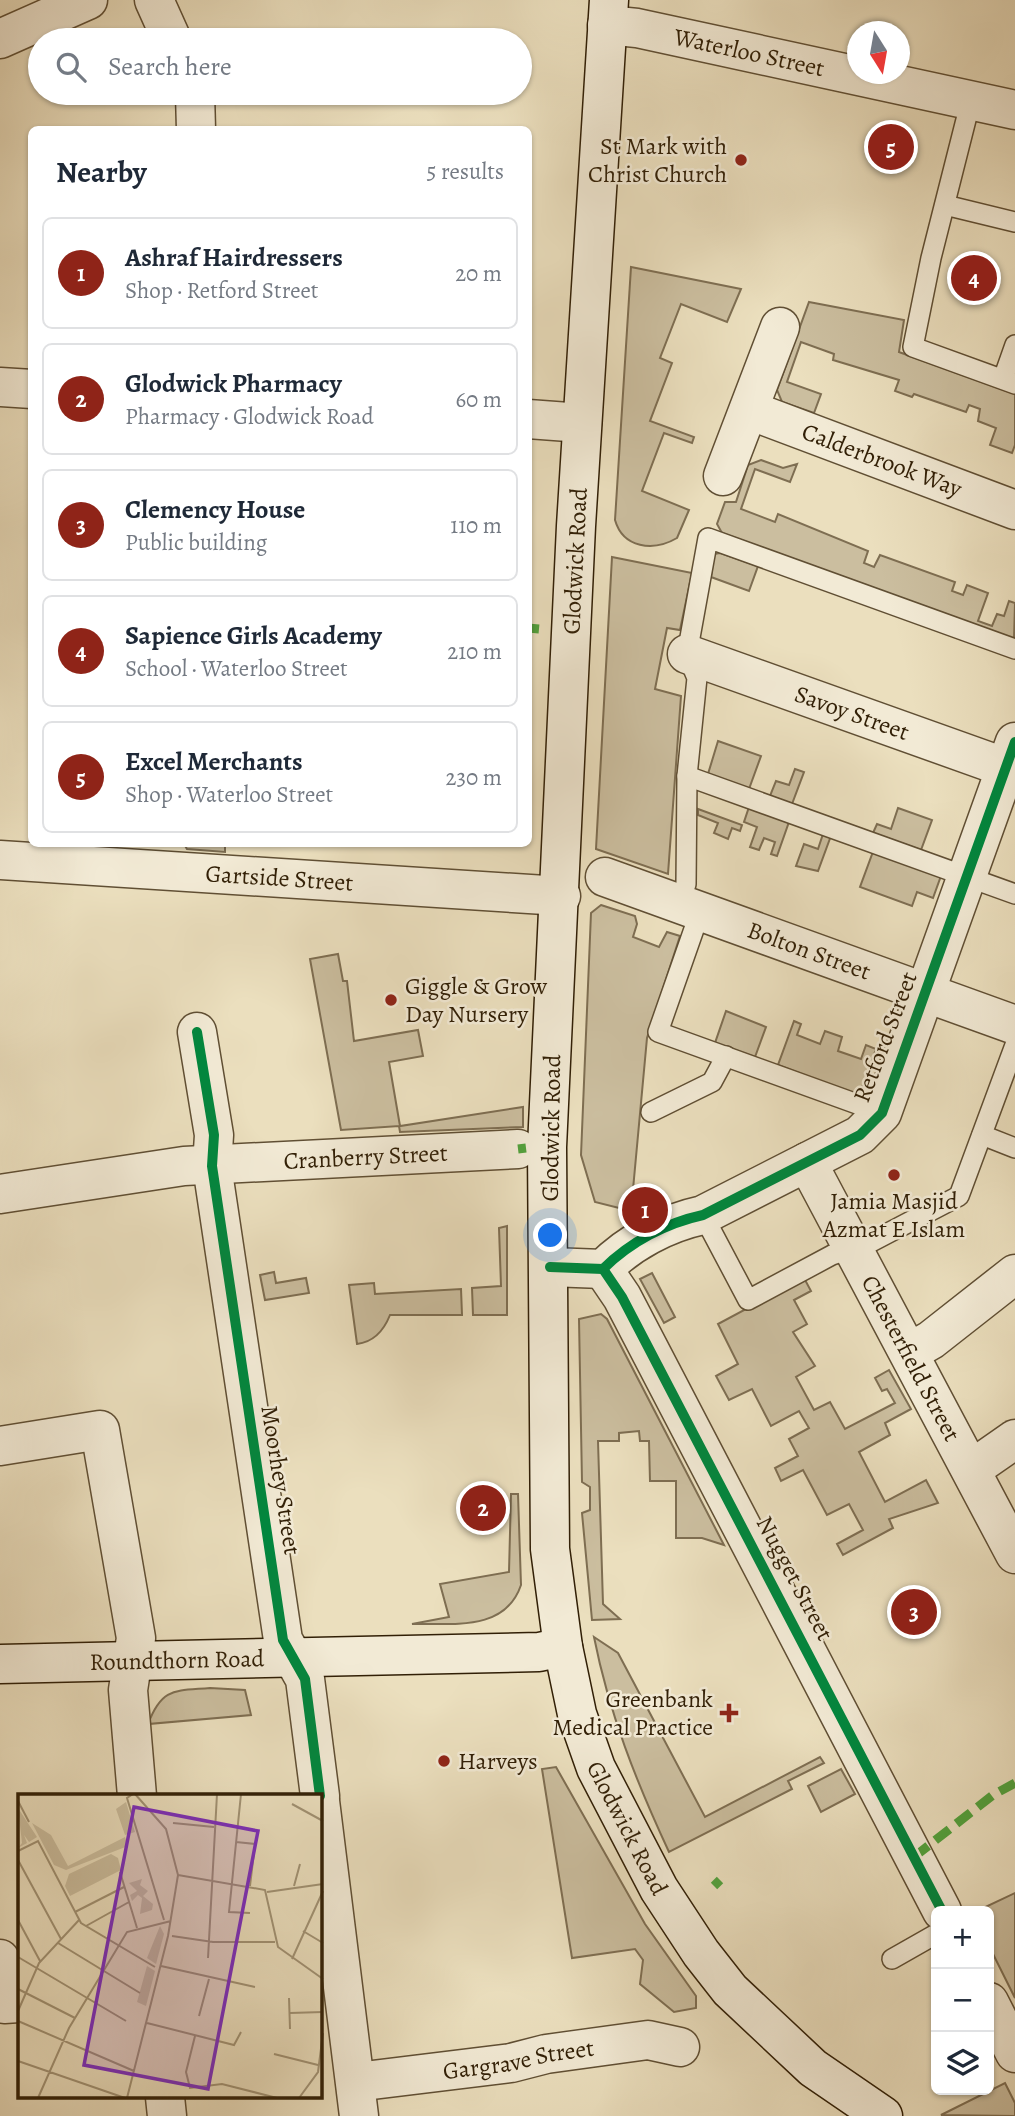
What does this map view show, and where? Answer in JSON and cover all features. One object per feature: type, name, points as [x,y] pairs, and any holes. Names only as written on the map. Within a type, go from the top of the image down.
[{"type":"street","points":[[0,38],[88,0]]},
{"type":"street","points":[[154,0],[167,28]]},
{"type":"street","name":"Waterloo Street","points":[[608,13],[636,28],[1015,110]]},
{"type":"street","name":"Glodwick Road","points":[[608,13],[582,423],[547,1147],[550,1267],[550,1549],[563,1647],[578,1714],[596,1768],[659,1889],[701,1954],[730,1990],[778,2038],[813,2067],[883,2116]]},
{"type":"street","points":[[195,105],[196,126]]},
{"type":"street","points":[[723,476],[780,327]]},
{"type":"street","points":[[0,387],[28,389]]},
{"type":"street","name":"Calderbrook Way","points":[[749,410],[1015,510]]},
{"type":"street","points":[[532,419],[582,423]]},
{"type":"street","name":"Savoy Street","points":[[687,654],[1012,760]]},
{"type":"street","name":"Retford Street","points":[[603,1269],[618,1253],[677,1220],[703,1215],[860,1135],[882,1112],[1012,760]]},
{"type":"street","name":"Gartside Street","points":[[0,860],[158,857],[561,896]]},
{"type":"street","name":"Bolton Street","points":[[605,877],[1015,1025]]},
{"type":"street","points":[[197,1032],[215,1147],[212,1166]]},
{"type":"street","name":"Cranberry Street","points":[[0,1194],[184,1166],[518,1149]]},
{"type":"street","name":"Chesterfield Street","points":[[807,1162],[1015,1554]]},
{"type":"street","name":"Moorhey Street","points":[[212,1166],[284,1640],[305,1679],[320,1794]]},
{"type":"street","points":[[550,1267],[603,1269]]},
{"type":"street","name":"Nugget Street","points":[[603,1269],[622,1297],[761,1559],[939,1906]]},
{"type":"street","points":[[910,1352],[931,1340],[1015,1274]]},
{"type":"street","points":[[0,1446],[100,1430],[136,1637],[128,1690],[138,1794]]},
{"type":"street","points":[[972,1469],[1015,1439]]},
{"type":"street","name":"Roundthorn Road","points":[[0,1664],[538,1652],[563,1647]]},
{"type":"street","points":[[322,1817],[358,2099]]},
{"type":"street","points":[[0,1959],[11,2004]]},
{"type":"street","points":[[994,2012],[1015,2053]]},
{"type":"street","name":"Gargrave Street","points":[[358,2099],[546,2054],[649,2040],[680,2047]]},
{"type":"street","points":[[165,2098],[167,2116]]},
{"type":"lane","points":[[971,100],[913,347],[1009,382],[1015,345]]},
{"type":"lane","points":[[945,205],[1015,222]]},
{"type":"lane","points":[[882,1112],[658,1032],[690,908],[686,884],[687,776],[697,678],[687,654],[708,538],[1015,649]]},
{"type":"lane","points":[[687,776],[1015,894]]},
{"type":"lane","points":[[703,1215],[748,1300],[832,1255],[853,1250],[959,1196],[1015,1045]]},
{"type":"lane","points":[[651,1112],[712,1082],[726,1056]]},
{"type":"lane","points":[[982,1135],[1015,1148]]},
{"type":"lane","points":[[892,1959],[931,1937]]},
{"type":"shaded area","points":[[631,267],[741,289],[727,322],[681,304],[660,358],[672,363],[650,421],[694,437],[692,443],[664,433],[642,491],[689,510],[677,538],[649,546],[632,542],[625,537],[615,520]]},
{"type":"shaded area","points":[[809,302],[904,320],[899,352],[1015,394],[1015,445],[1012,453],[990,445],[996,428],[978,421],[980,409],[969,405],[966,412],[914,394],[912,397],[895,391],[899,380],[833,360],[834,354],[801,342],[787,382],[821,394],[814,413],[782,402],[777,390]]},
{"type":"shaded area","points":[[761,460],[783,468],[797,464],[790,482],[755,469],[741,509],[775,522],[778,514],[868,551],[864,563],[874,567],[880,555],[955,582],[952,591],[963,595],[967,585],[988,593],[978,621],[992,626],[997,614],[1004,616],[1009,601],[1015,603],[1014,639],[722,533],[717,524],[725,502],[736,502],[748,465]]},
{"type":"shaded area","points":[[720,553],[758,566],[749,591],[711,577],[714,554]]},
{"type":"shaded area","points":[[612,557],[692,573],[680,630],[667,628],[655,689],[681,696],[668,874],[596,849]]},
{"type":"shaded area","points":[[718,741],[761,756],[749,789],[708,774]]},
{"type":"shaded area","points":[[795,769],[804,772],[792,804],[770,796],[776,781],[789,785]]},
{"type":"shaded area","points":[[750,804],[790,819],[777,856],[771,854],[775,842],[764,838],[759,850],[750,847],[757,827],[744,822]]},
{"type":"shaded area","points":[[898,808],[932,820],[921,850],[873,833],[877,824],[891,829]]},
{"type":"shaded area","points":[[698,809],[742,825],[740,831],[732,828],[728,839],[714,833],[718,823],[698,815]]},
{"type":"shaded area","points":[[824,831],[832,833],[818,871],[796,866],[804,844],[818,849]]},
{"type":"shaded area","points":[[186,847],[225,847],[225,852]]},
{"type":"shaded area","points":[[874,849],[942,873],[933,898],[917,892],[912,906],[860,887]]},
{"type":"shaded area","points":[[601,905],[635,916],[637,924],[633,937],[659,947],[667,932],[680,936],[647,1038],[631,1211],[595,1202],[581,1155],[591,913]]},
{"type":"shaded area","points":[[338,954],[343,981],[347,981],[354,1041],[418,1030],[423,1056],[389,1062],[400,1126],[523,1107],[523,1127],[400,1132],[399,1126],[341,1130],[310,959]]},
{"type":"shaded area","points":[[726,1011],[766,1027],[755,1057],[715,1043]]},
{"type":"shaded area","points":[[794,1021],[801,1024],[797,1035],[820,1044],[825,1031],[842,1037],[838,1051],[861,1059],[866,1045],[876,1049],[859,1096],[778,1065]]},
{"type":"shaded area","points":[[507,1226],[507,1315],[473,1315],[472,1288],[501,1286],[499,1228]]},
{"type":"shaded area","points":[[274,1272],[276,1283],[306,1278],[309,1293],[265,1300],[260,1275]]},
{"type":"shaded area","points":[[652,1273],[675,1317],[664,1323],[640,1279]]},
{"type":"shaded area","points":[[804,1278],[811,1291],[794,1300],[807,1324],[793,1332],[815,1366],[796,1377],[814,1410],[830,1402],[845,1429],[895,1403],[887,1389],[882,1391],[875,1378],[889,1370],[911,1409],[885,1423],[890,1435],[859,1452],[885,1502],[926,1480],[938,1503],[889,1519],[893,1528],[843,1555],[837,1544],[863,1530],[849,1504],[827,1515],[803,1470],[781,1481],[775,1468],[798,1456],[789,1439],[809,1428],[799,1411],[771,1426],[752,1389],[729,1400],[716,1376],[738,1364],[718,1324]]},
{"type":"shaded area","points":[[374,1283],[375,1294],[461,1289],[462,1315],[390,1315],[378,1334],[357,1344],[349,1285]]},
{"type":"shaded area","points":[[601,1314],[607,1319],[724,1545],[702,1538],[676,1538],[676,1481],[650,1481],[649,1441],[640,1441],[639,1431],[619,1433],[619,1441],[598,1441],[603,1604],[620,1619],[592,1620],[582,1513],[590,1510],[590,1487],[582,1482],[579,1319]]},
{"type":"shaded area","points":[[511,1494],[518,1494],[521,1585],[513,1600],[503,1611],[476,1622],[412,1624],[449,1617],[440,1584],[509,1572]]},
{"type":"shaded area","points":[[594,1637],[618,1653],[705,1817],[820,1757],[824,1763],[788,1781],[792,1789],[669,1852],[625,1746],[607,1693]]},
{"type":"shaded area","points":[[210,1688],[245,1690],[251,1715],[148,1724],[159,1703],[171,1693]]},
{"type":"shaded area","points":[[556,1767],[645,1924],[696,1996],[696,2008],[674,2012],[640,1984],[643,1960],[635,1949],[572,1958],[542,1769]]},
{"type":"shaded area","points":[[841,1769],[855,1794],[821,1812],[808,1786]]},
{"type":"shaded area","points":[[1015,1893],[1015,1998],[994,1956],[994,1906],[988,1906]]},
{"type":"shaded area","points":[[1005,2083],[1015,2103],[1015,2116],[941,2115],[981,2095],[994,2095],[994,2088]]},
{"type":"marked path","points":[[532,628],[539,629]]},
{"type":"marked path","points":[[518,1149],[526,1148]]},
{"type":"marked path","points":[[914,1857],[993,1795],[1015,1783]]},
{"type":"marked path","points":[[714,1886],[720,1880]]},
{"type":"cycle path","points":[[550,1267],[603,1269],[625,1250],[649,1235],[703,1215],[860,1135],[882,1113],[1015,742]]},
{"type":"cycle path","points":[[197,1032],[214,1135],[212,1166],[283,1640],[305,1679],[320,1794]]},
{"type":"cycle path","points":[[603,1269],[622,1297],[939,1906]]},
{"type":"place","name":"Excel Merchants","points":[[891,147]]},
{"type":"place","name":"St Mark with Christ Church","points":[[741,160]]},
{"type":"place","name":"Sapience Girls Academy","points":[[974,278]]},
{"type":"place","name":"Giggle & Grow Day Nursery","points":[[391,1000]]},
{"type":"place","name":"Jamia Masjid Azmat E Islam","points":[[894,1175]]},
{"type":"place","name":"Ashraf Hairdressers","points":[[645,1210]]},
{"type":"place","name":"Glodwick Pharmacy","points":[[483,1508]]},
{"type":"place","name":"Clemency House","points":[[914,1612]]},
{"type":"place","name":"Greenbank Medical Practice","points":[[729,1713]]},
{"type":"place","name":"Harveys","points":[[444,1761]]}]
